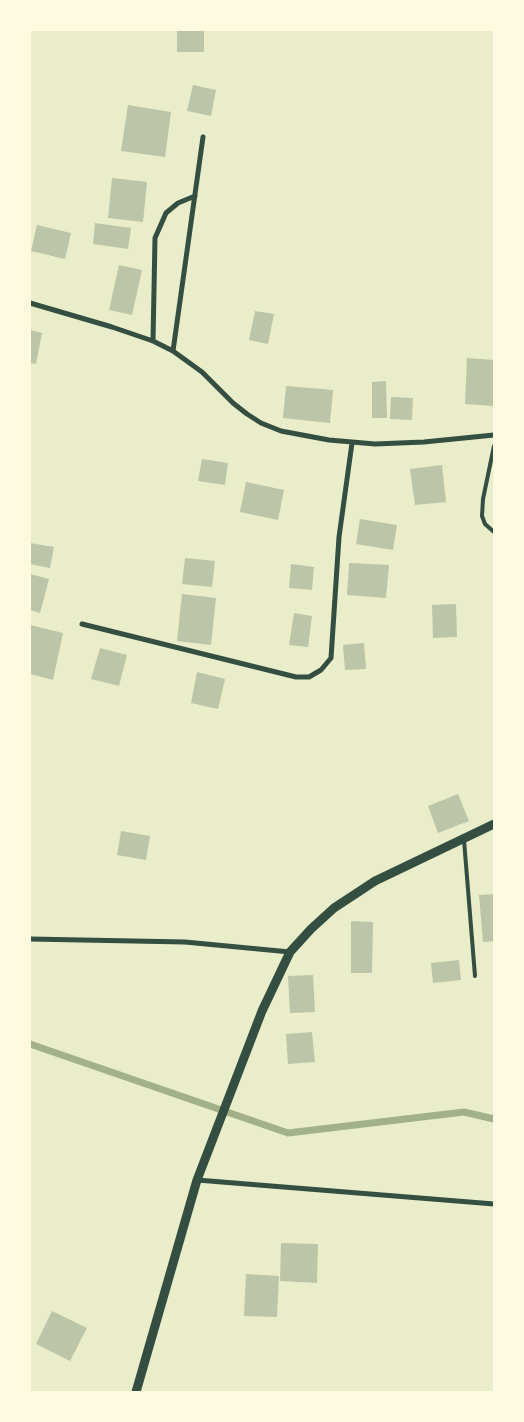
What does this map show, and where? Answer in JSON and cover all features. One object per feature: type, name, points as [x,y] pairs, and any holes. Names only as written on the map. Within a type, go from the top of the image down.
[{"type":"street","points":[[173,351],[203,137]]},
{"type":"street","points":[[153,341],[155,238],[166,212],[178,203],[195,196]]},
{"type":"street","points":[[30,303],[80,316],[153,341],[173,351],[202,372],[233,403],[261,423],[282,431],[352,443],[375,444],[494,436]]},
{"type":"street","points":[[82,624],[296,677],[309,677],[322,670],[331,658],[339,537],[352,443]]},
{"type":"street","points":[[136,1392],[197,1180],[262,1011],[290,952],[334,908],[375,881],[494,824]]},
{"type":"street","points":[[30,939],[185,942],[290,952]]},
{"type":"street","points":[[197,1180],[494,1204]]},
{"type":"lane","points":[[494,446],[483,498],[482,516],[484,524],[494,532]]},
{"type":"lane","points":[[464,838],[474,976]]},
{"type":"building","points":[[177,30],[204,30],[204,52],[177,52]]},
{"type":"building","points":[[193,85],[216,90],[211,116],[187,111]]},
{"type":"building","points":[[128,105],[171,112],[165,157],[121,151]]},
{"type":"building","points":[[112,178],[147,182],[143,222],[108,218]]},
{"type":"building","points":[[95,223],[131,228],[128,249],[93,244]]},
{"type":"building","points":[[37,225],[71,233],[65,259],[31,251]]},
{"type":"building","points":[[119,265],[142,270],[132,315],[109,310]]},
{"type":"building","points":[[255,311],[274,314],[268,344],[249,340]]},
{"type":"building","points":[[30,330],[42,333],[36,364],[30,363]]},
{"type":"building","points":[[467,358],[494,360],[494,406],[465,404]]},
{"type":"building","points":[[386,381],[387,418],[372,418],[372,382]]},
{"type":"building","points":[[286,386],[333,390],[330,423],[283,418]]},
{"type":"building","points":[[391,397],[413,398],[412,420],[390,419]]},
{"type":"building","points":[[202,459],[228,463],[225,485],[198,481]]},
{"type":"building","points":[[442,465],[446,502],[415,505],[410,469]]},
{"type":"building","points":[[246,482],[284,490],[278,520],[240,512]]},
{"type":"building","points":[[360,519],[397,525],[393,550],[356,544]]},
{"type":"building","points":[[30,543],[54,547],[50,568],[30,564]]},
{"type":"building","points":[[185,558],[215,561],[212,587],[182,584]]},
{"type":"building","points":[[349,563],[389,565],[386,598],[347,595]]},
{"type":"building","points":[[291,564],[314,567],[312,590],[289,588]]},
{"type":"building","points":[[30,574],[49,579],[40,613],[30,610]]},
{"type":"building","points":[[182,594],[216,598],[211,645],[177,641]]},
{"type":"building","points":[[456,604],[457,637],[433,638],[432,605]]},
{"type":"building","points":[[294,613],[312,616],[308,647],[289,645]]},
{"type":"building","points":[[30,625],[63,633],[53,680],[30,674]]},
{"type":"building","points":[[364,643],[366,669],[345,670],[343,645]]},
{"type":"building","points":[[100,648],[127,655],[119,686],[91,679]]},
{"type":"building","points":[[197,672],[225,679],[218,709],[191,703]]},
{"type":"building","points":[[458,794],[469,821],[438,833],[428,806]]},
{"type":"building","points":[[121,831],[150,836],[146,860],[117,855]]},
{"type":"building","points":[[494,894],[494,941],[483,942],[479,895]]},
{"type":"building","points":[[351,921],[373,922],[372,973],[351,973]]},
{"type":"building","points":[[459,960],[461,980],[433,983],[431,963]]},
{"type":"building","points":[[313,975],[315,1012],[290,1013],[288,976]]},
{"type":"building","points":[[312,1032],[315,1062],[288,1064],[286,1034]]},
{"type":"building","points":[[281,1243],[318,1244],[317,1283],[280,1281]]},
{"type":"building","points":[[246,1274],[279,1276],[277,1317],[244,1316]]},
{"type":"building","points":[[52,1311],[87,1328],[70,1361],[36,1344]]},
{"type":"waterway","points":[[30,1044],[288,1133],[464,1112],[494,1119]]}]
